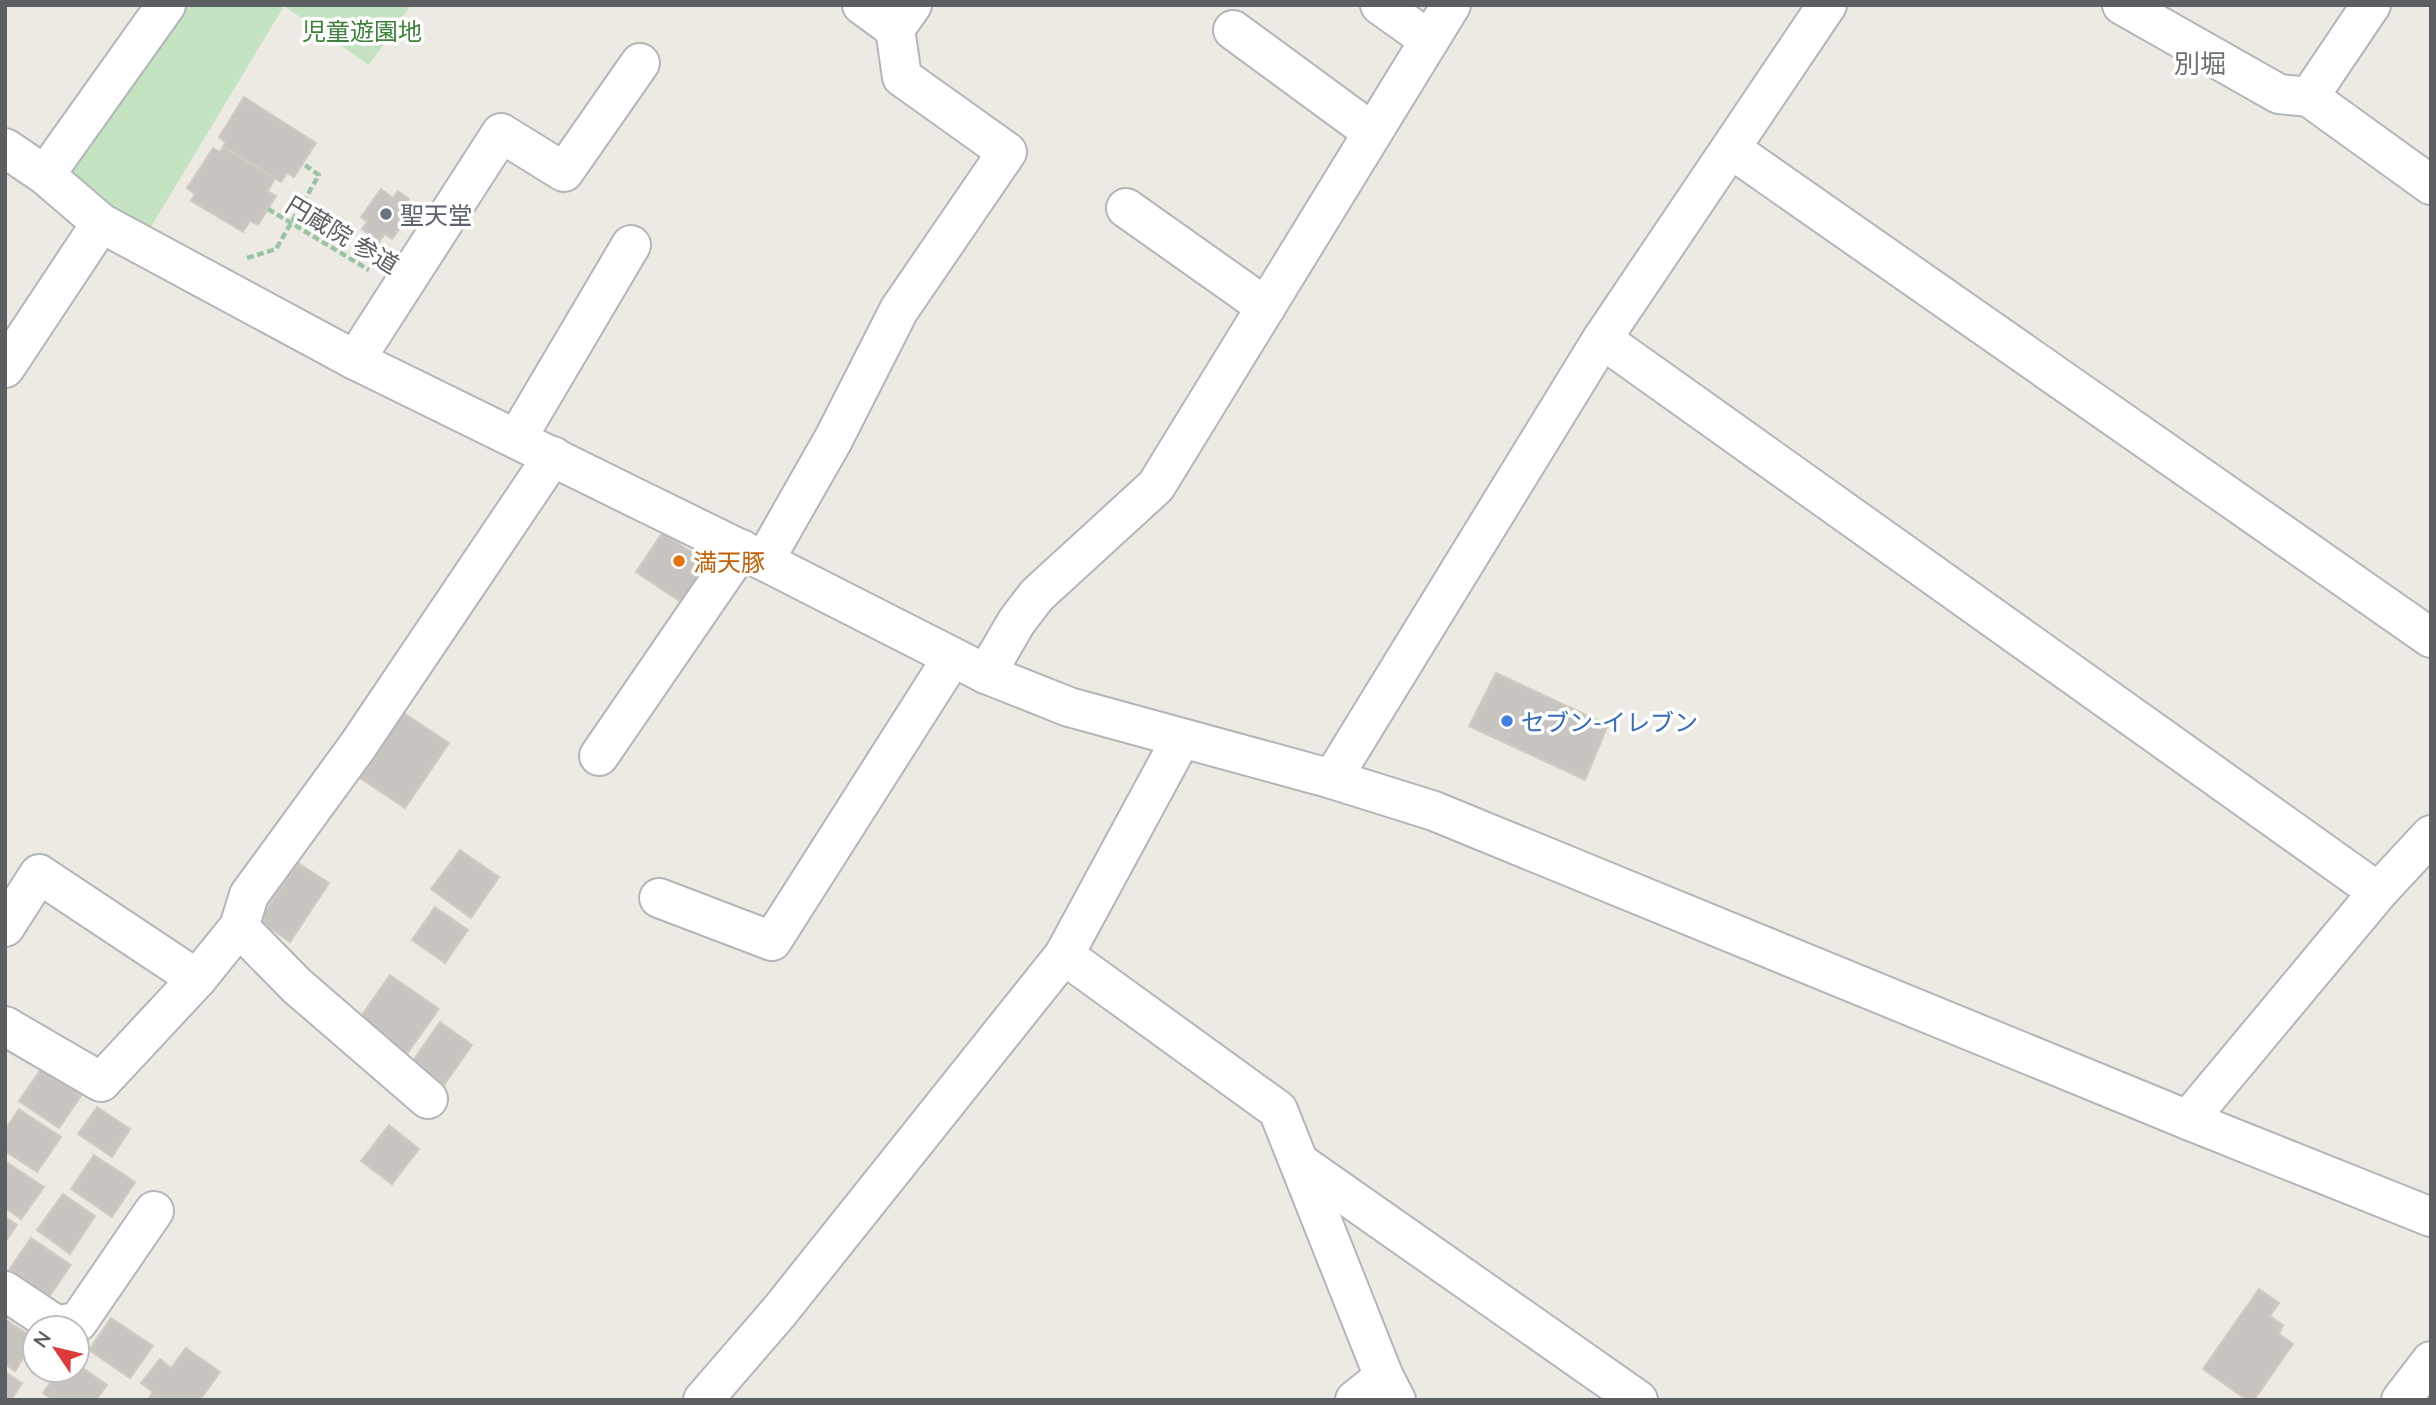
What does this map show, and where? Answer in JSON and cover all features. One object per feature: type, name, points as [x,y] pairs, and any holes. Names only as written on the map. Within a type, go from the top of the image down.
[{"type":"street","points":[[599,756],[753,555],[833,440],[899,310],[1007,152],[902,77],[903,17],[862,5]]},
{"type":"street","points":[[1380,5],[1429,40]]},
{"type":"street","points":[[986,674],[1017,621],[1037,595],[1156,486],[1451,5]]},
{"type":"street","points":[[1332,779],[1602,338],[1827,5]]},
{"type":"street","points":[[2122,5],[2279,94],[2309,97],[2431,185]]},
{"type":"street","points":[[2309,97],[2371,5]]},
{"type":"street","points":[[45,176],[162,7]]},
{"type":"street","points":[[1233,30],[1372,132]]},
{"type":"street","points":[[355,360],[501,133],[564,173],[640,63]]},
{"type":"street","points":[[5,148],[45,176],[101,223],[355,360],[753,555],[986,674],[1069,707],[1332,779],[1434,811],[2431,1217]]},
{"type":"street","points":[[1731,149],[2431,638]]},
{"type":"street","points":[[1126,208],[1266,307]]},
{"type":"street","points":[[5,368],[101,223]]},
{"type":"street","points":[[517,438],[631,245]]},
{"type":"street","points":[[1602,338],[2378,892]]},
{"type":"street","points":[[5,1026],[101,1082],[197,979],[239,927],[249,895],[357,747],[554,456]]},
{"type":"street","points":[[659,898],[772,941],[952,658]]},
{"type":"street","points":[[703,1400],[779,1312],[1064,955],[1181,739]]},
{"type":"street","points":[[2188,1120],[2378,892],[2431,835]]},
{"type":"street","points":[[5,927],[39,874],[197,979]]},
{"type":"street","points":[[239,927],[297,986],[428,1099]]},
{"type":"street","points":[[1064,955],[1278,1110],[1300,1163],[1378,1392]]},
{"type":"street","points":[[1300,1163],[1638,1400]]},
{"type":"street","points":[[5,1291],[57,1325],[78,1322],[153,1211]]},
{"type":"street","points":[[2401,1400],[2431,1361]]},
{"type":"path","points":[[242,259],[276,249],[318,174],[302,163]]},
{"type":"path","name":"円蔵院 参道","points":[[268,209],[401,289]]},
{"type":"green space","name":"児童遊園地","points":[[181,5],[411,5],[369,65],[284,6],[149,230],[70,181],[67,171]]},
{"type":"building","points":[[244,97],[316,143],[294,177],[287,173],[281,182],[223,147],[225,142],[219,137]]},
{"type":"building","points":[[223,147],[275,178],[268,191],[276,196],[258,225],[250,221],[243,232],[191,201],[195,194],[187,188],[213,148],[220,152]]},
{"type":"building","name":"聖天堂","points":[[381,189],[393,198],[398,191],[409,199],[404,205],[412,211],[392,239],[385,234],[379,242],[362,229],[367,222],[361,217]]},
{"type":"building","points":[[662,533],[710,564],[684,604],[636,572]]},
{"type":"building","points":[[1496,673],[1608,725],[1585,780],[1469,726]]},
{"type":"building","points":[[404,713],[449,743],[405,808],[360,778]]},
{"type":"building","points":[[460,850],[499,877],[471,918],[431,889]]},
{"type":"building","points":[[298,863],[329,883],[290,942],[259,920]]},
{"type":"building","points":[[435,907],[468,930],[445,963],[412,940]]},
{"type":"building","points":[[390,975],[439,1009],[404,1058],[355,1025]]},
{"type":"building","points":[[440,1022],[472,1045],[444,1085],[412,1062]]},
{"type":"building","points":[[41,1069],[81,1096],[59,1128],[19,1101]]},
{"type":"building","points":[[97,1107],[130,1129],[112,1157],[78,1134]]},
{"type":"building","points":[[19,1109],[61,1137],[37,1172],[5,1151],[5,1130]]},
{"type":"building","points":[[389,1125],[419,1149],[392,1184],[361,1161]]},
{"type":"building","points":[[94,1155],[135,1182],[112,1217],[71,1189]]},
{"type":"building","points":[[5,1161],[44,1187],[21,1219],[5,1208]]},
{"type":"building","points":[[63,1194],[95,1216],[70,1254],[37,1230]]},
{"type":"building","points":[[5,1217],[17,1225],[5,1242]]},
{"type":"building","points":[[31,1238],[71,1265],[49,1297],[9,1270]]},
{"type":"building","points":[[2259,1289],[2279,1303],[2270,1316],[2283,1325],[2279,1334],[2293,1344],[2254,1400],[2247,1400],[2203,1369]]},
{"type":"building","points":[[111,1318],[153,1346],[130,1378],[91,1351],[91,1347]]},
{"type":"building","points":[[5,1319],[21,1330],[21,1361],[15,1371],[5,1364]]},
{"type":"building","points":[[186,1348],[220,1372],[200,1400],[151,1400],[149,1398],[153,1392],[141,1383],[160,1359],[171,1368]]},
{"type":"building","points":[[5,1372],[21,1384],[11,1400],[5,1400]]},
{"type":"building","points":[[91,1374],[107,1385],[96,1400],[53,1400],[43,1393],[49,1384],[91,1384]]},
{"type":"place","name":"聖天堂","points":[[386,214]]},
{"type":"place","name":"満天豚","points":[[679,561]]},
{"type":"place","name":"セブン-イレブン","points":[[1507,721]]},
{"type":"district","name":"別堀","points":[[2200,63]]}]
